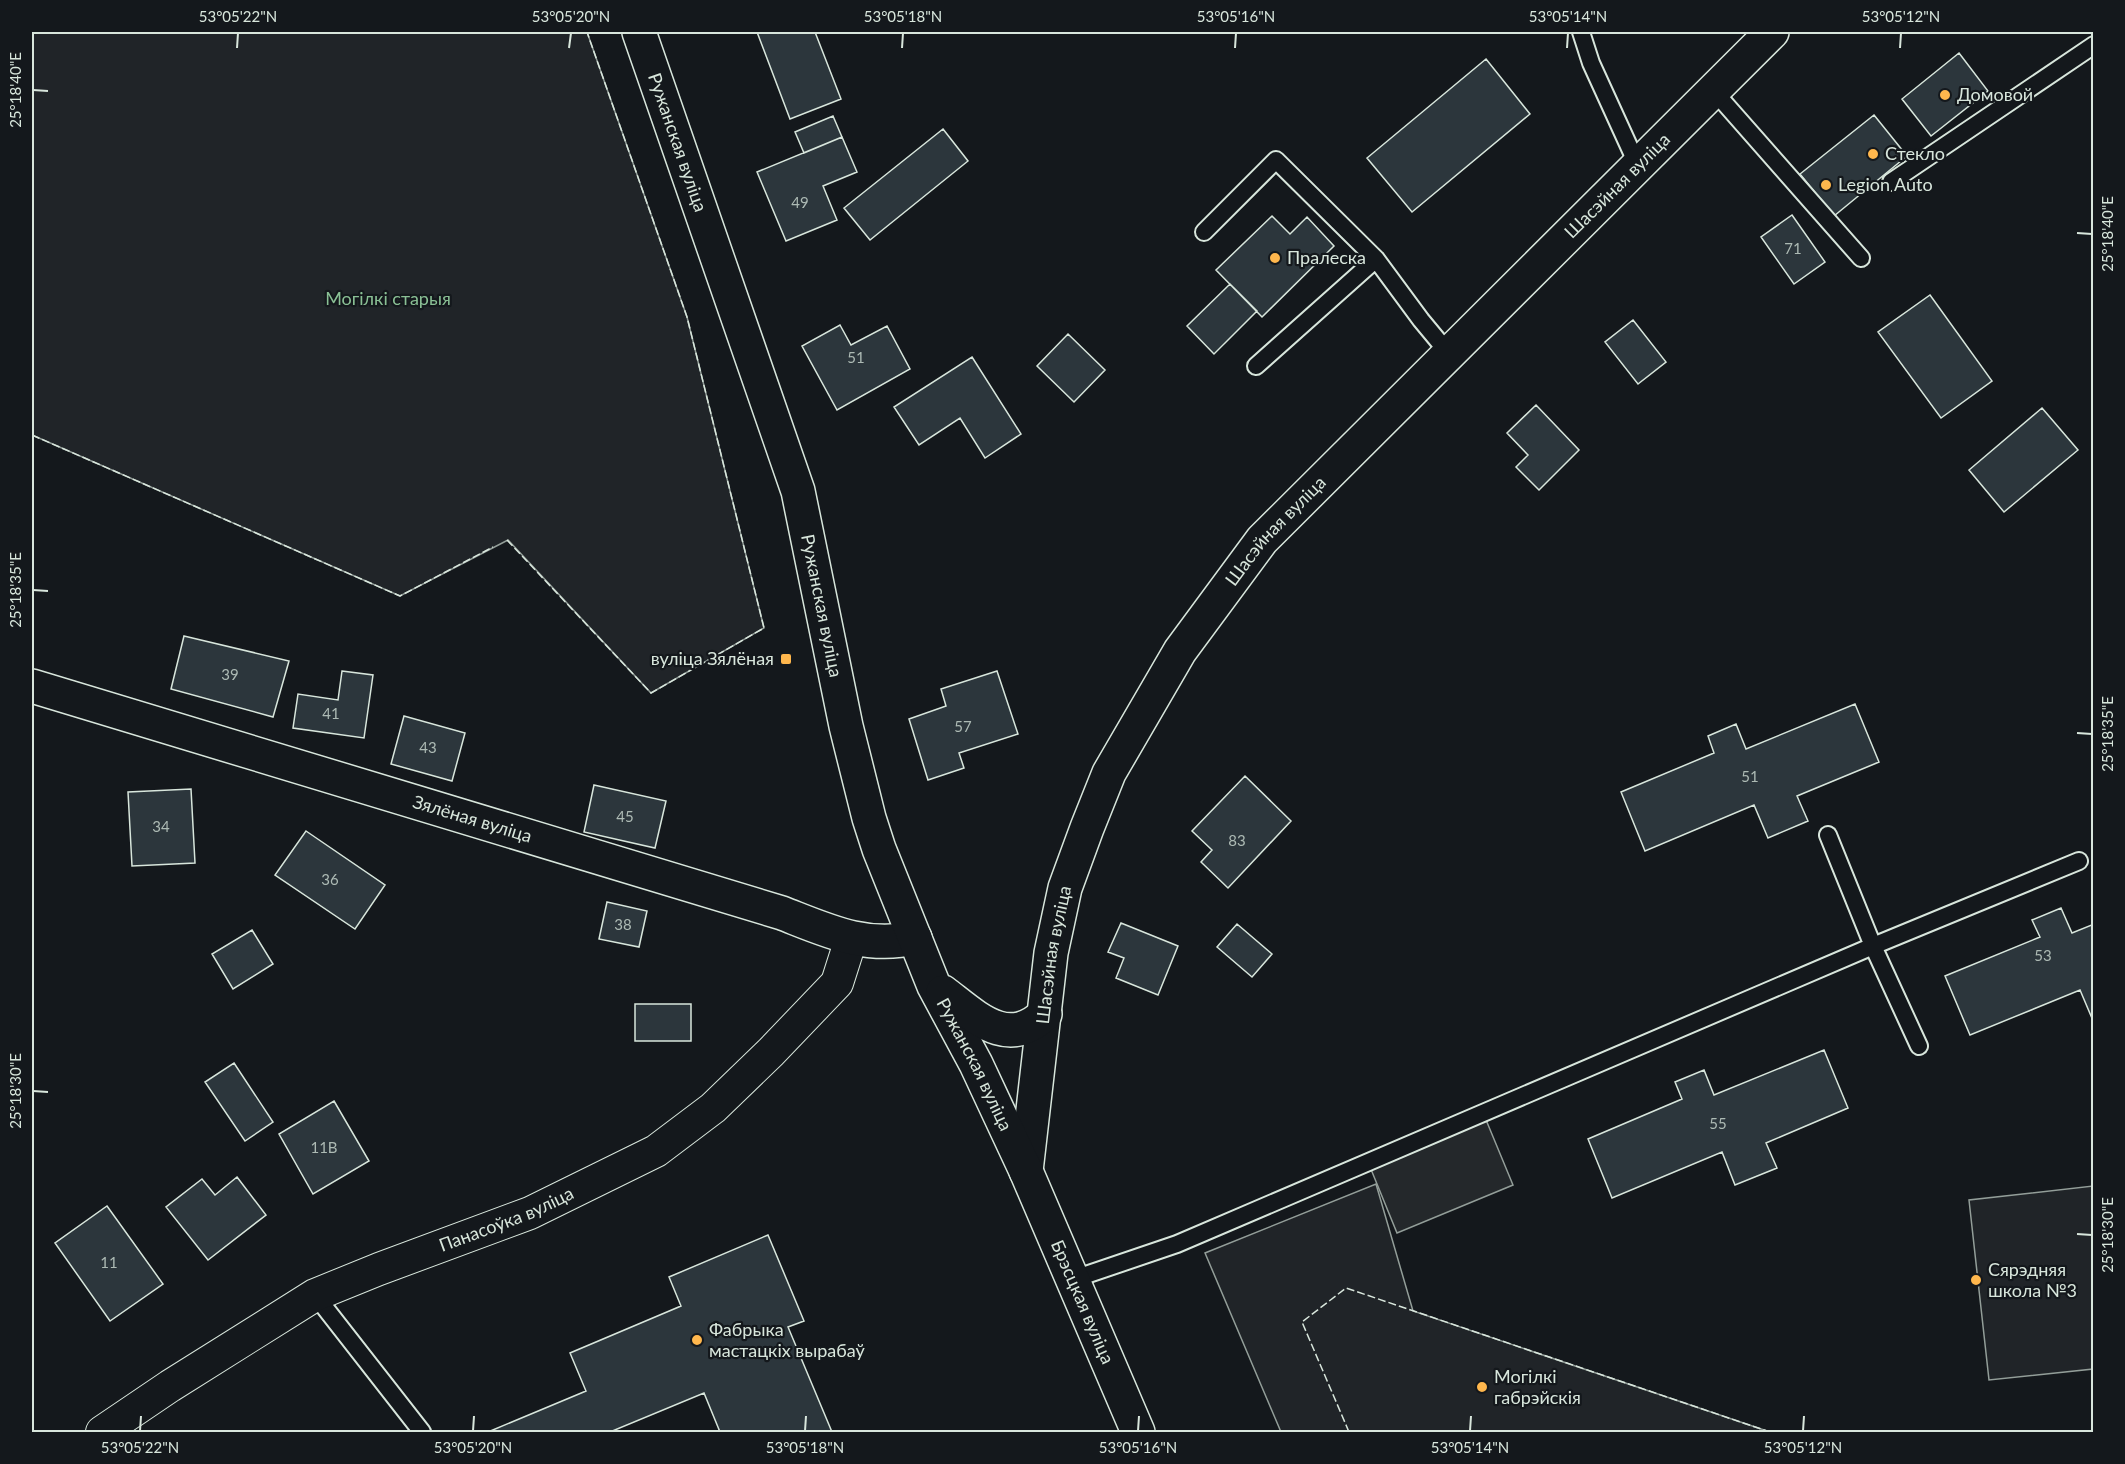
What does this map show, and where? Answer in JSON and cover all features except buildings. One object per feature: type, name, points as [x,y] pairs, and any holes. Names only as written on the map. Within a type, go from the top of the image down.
[{"type":"main road","name":"Ружанская вуліца","points":[[639,32],[798,491],[844,715],[869,818],[934,986],[976,1064],[1026,1171]]},
{"type":"main road","name":"Шасэйная вуліца","points":[[1026,1171],[1051,953],[1065,888],[1086,828],[1110,773],[1180,651],[1262,540],[1772,32]]},
{"type":"main road","name":"Зялёная вуліца","points":[[32,686],[782,913],[851,939],[895,942],[915,938]]},
{"type":"main road","points":[[934,986],[976,1018],[999,1030],[1015,1031],[1034,1025],[1045,1014]]},
{"type":"main road","name":"Брэсцкая вуліца","points":[[1026,1171],[1138,1432]]},
{"type":"street","name":"Панасоўка вуліца","points":[[102,1432],[170,1386],[315,1295],[530,1213],[656,1151],[712,1108],[771,1052],[837,983],[851,939]]},
{"type":"lane","points":[[1581,32],[1591,63],[1638,166]]},
{"type":"lane","points":[[1891,182],[2094,45]]},
{"type":"lane","points":[[1713,90],[1861,258]]},
{"type":"lane","points":[[1204,232],[1276,160],[1377,259],[1421,320],[1450,355]]},
{"type":"lane","points":[[1256,366],[1377,259]]},
{"type":"lane","points":[[1828,835],[1873,946],[1919,1046]]},
{"type":"lane","points":[[1071,1280],[1177,1244],[1873,946],[2079,861]]},
{"type":"lane","points":[[315,1295],[422,1432]]},
{"type":"green space","name":"Могілкі старыя","points":[[32,32],[587,32],[687,317],[764,628],[651,693],[508,540],[400,596],[32,435]]},
{"type":"green space","points":[[1376,1184],[1413,1311],[1770,1432],[1281,1432],[1205,1253]]},
{"type":"green space","points":[[2093,1186],[2093,1369],[1989,1380],[1969,1200]]},
{"type":"shaded area","points":[[1484,1115],[1513,1185],[1397,1233],[1368,1162]]},
{"type":"fence","points":[[507,540],[651,693],[764,628],[687,317],[587,32]]},
{"type":"fence","points":[[32,435],[400,596],[493,547]]},
{"type":"fence","points":[[1349,1432],[1302,1322],[1346,1288],[1770,1432]]},
{"type":"place","name":"Домовой","points":[[1945,95]]},
{"type":"place","name":"Стекло","points":[[1873,154]]},
{"type":"place","name":"Legion Auto","points":[[1826,185]]},
{"type":"place","name":"Пралеска","points":[[1275,258]]},
{"type":"place","name":"вуліца Зялёная","points":[[786,659]]},
{"type":"place","name":"Сярэдняя школа №3","points":[[1976,1280]]},
{"type":"place","name":"Фабрыка мастацкіх вырабаў","points":[[697,1340]]},
{"type":"place","name":"Могілкі габрэйскія","points":[[1482,1387]]}]
